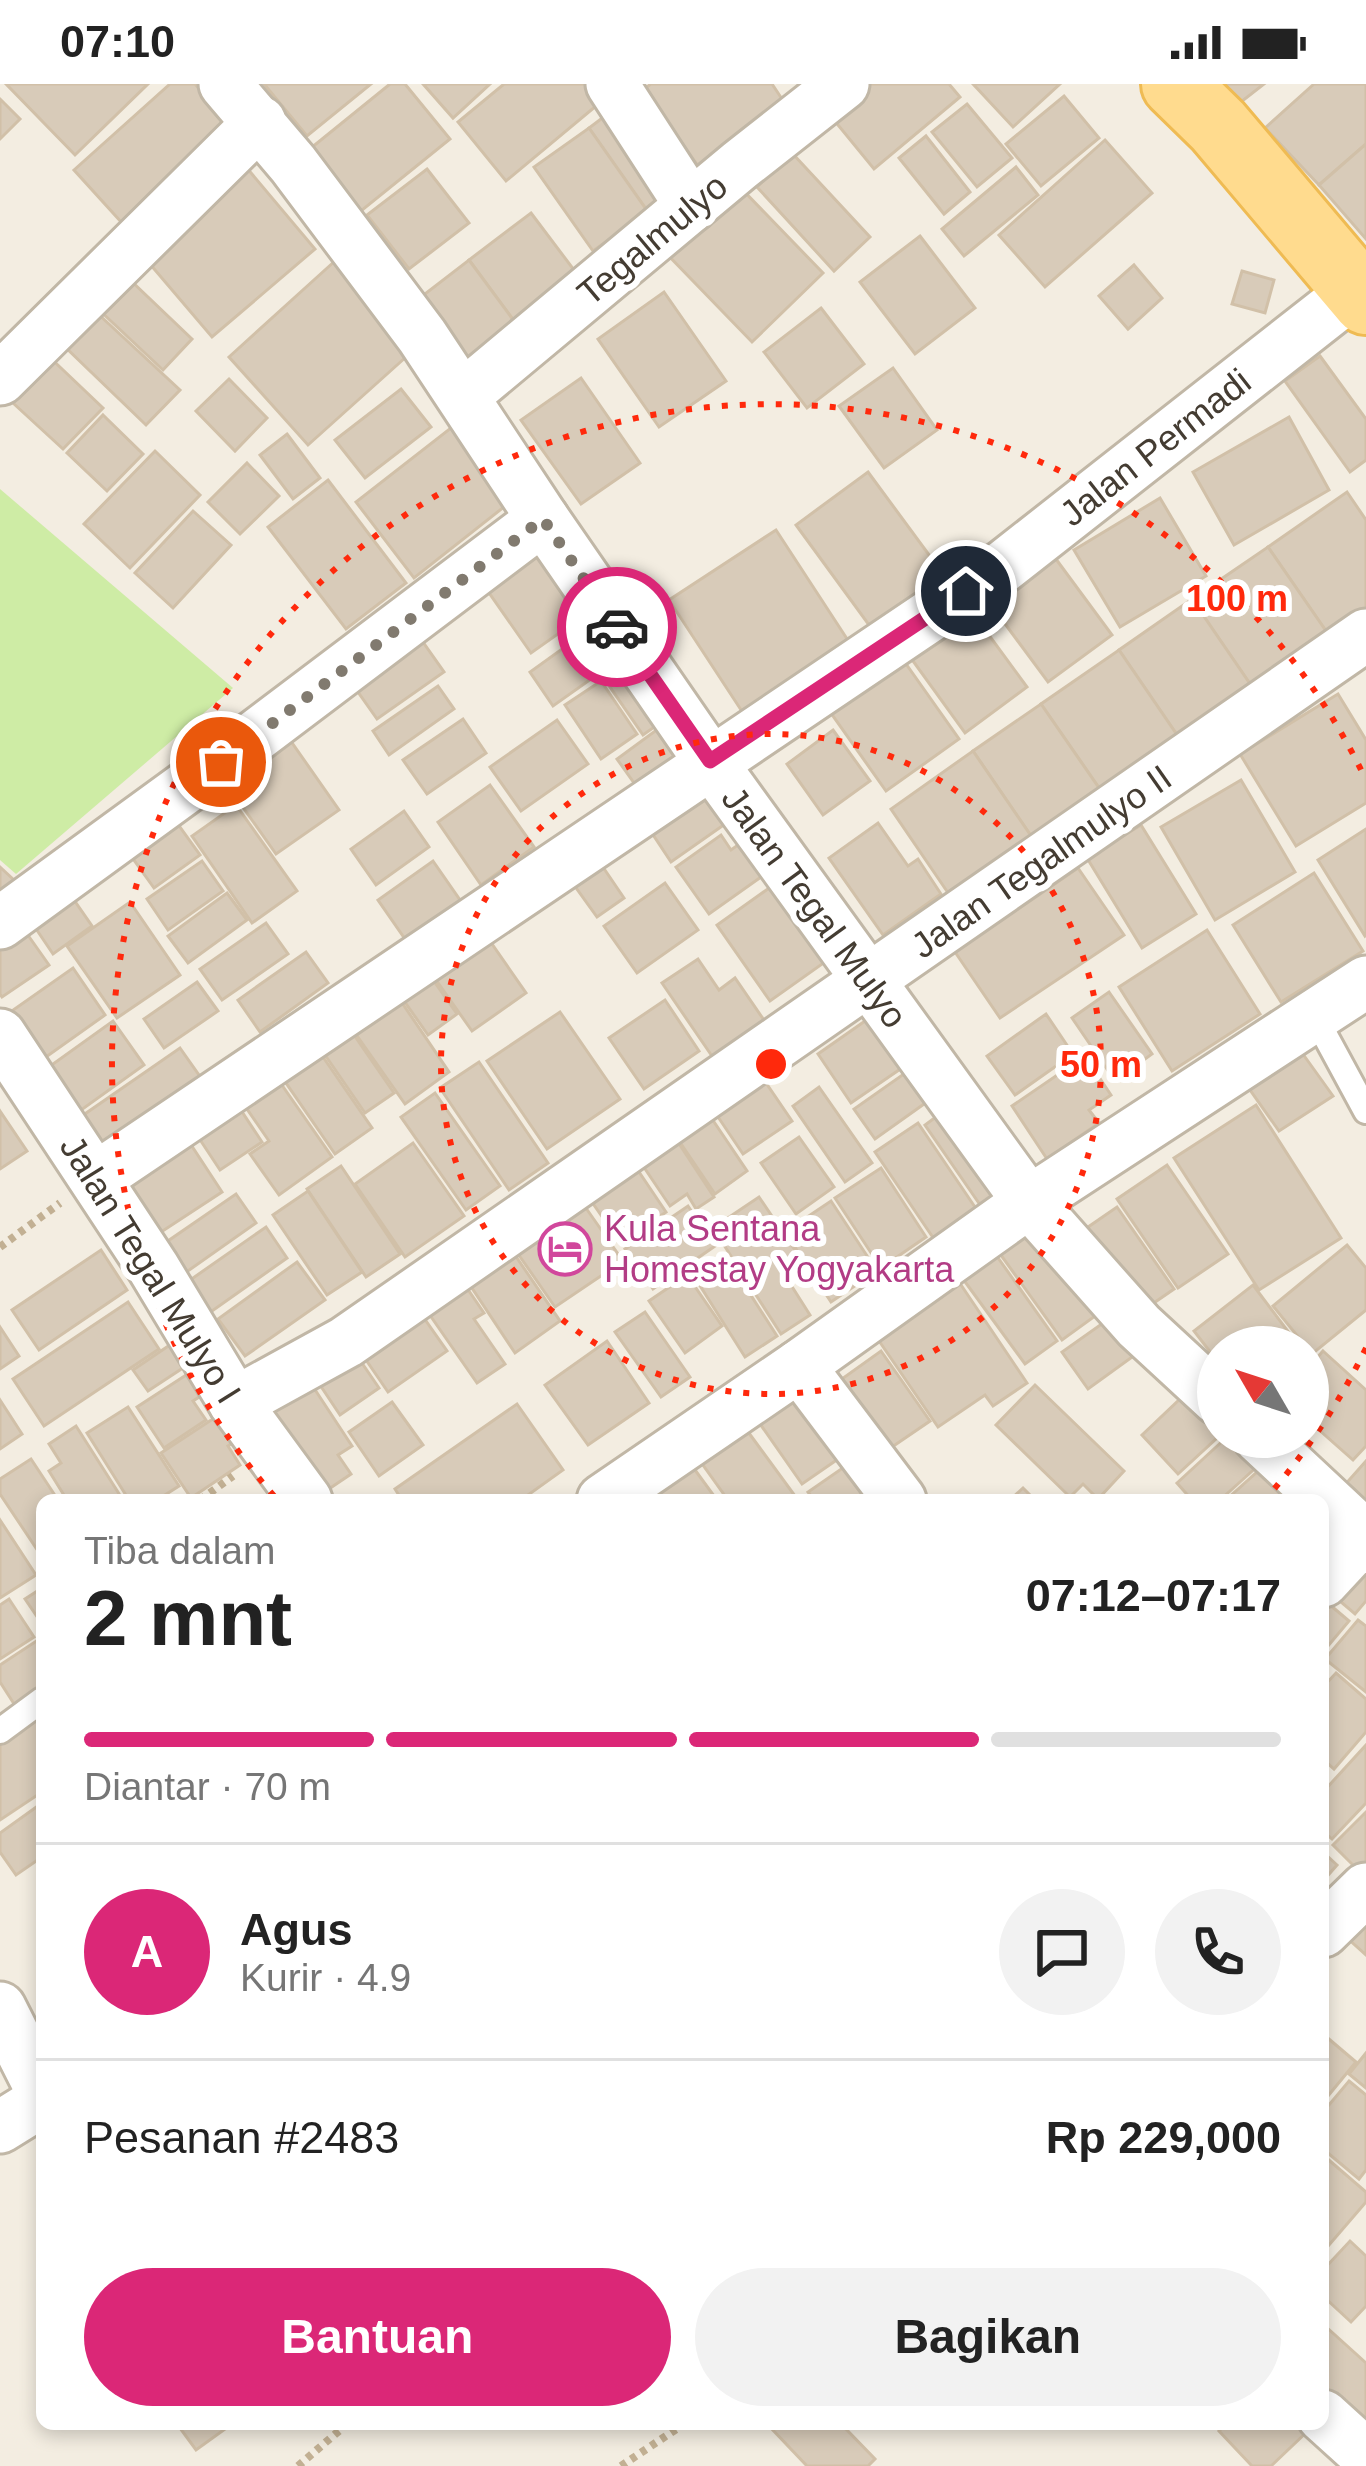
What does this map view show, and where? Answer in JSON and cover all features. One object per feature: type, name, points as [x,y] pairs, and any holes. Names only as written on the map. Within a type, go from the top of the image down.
[{"type":"main road","points":[[1175,84],[1218,126],[1361,295]]},
{"type":"street","name":"Jalan Tegal Mulyo","points":[[225,84],[260,122],[422,336],[710,761],[1029,1202],[1139,1326],[1197,1380]]},
{"type":"street","points":[[612,84],[691,206]]},
{"type":"street","name":"Tegalmulyo","points":[[463,396],[843,84]]},
{"type":"street","points":[[0,379],[260,122]]},
{"type":"street","name":"Jalan Permadi","points":[[95,1178],[1004,566],[1361,295]]},
{"type":"street","points":[[0,923],[543,519]]},
{"type":"street","name":"Jalan Tegalmulyo II","points":[[235,1403],[346,1342],[1366,635]]},
{"type":"street","points":[[612,1494],[1029,1202],[1366,982]]},
{"type":"street","name":"Jalan Tegal Mulyo I","points":[[0,1035],[235,1403],[302,1494]]},
{"type":"street","points":[[799,1366],[895,1494]]},
{"type":"street","points":[[1281,1458],[1320,1494]]},
{"type":"street","points":[[1329,1502],[1365,1536],[1329,1575]]},
{"type":"street","points":[[1329,1925],[1366,1888]]},
{"type":"street","points":[[0,2008],[36,2079]]},
{"type":"street","points":[[0,2127],[36,2105]]},
{"type":"street","points":[[1329,2422],[1366,2456]]},
{"type":"lane","points":[[1314,1016],[1366,1111]]},
{"type":"lane","points":[[0,1731],[36,1704]]},
{"type":"path","points":[[0,1247],[95,1178]]},
{"type":"path","points":[[298,2466],[339,2430]]},
{"type":"path","points":[[621,2466],[675,2430]]},
{"type":"green space","points":[[0,489],[233,688],[16,874],[0,860]]},
{"type":"building","points":[[6,84],[148,84],[75,155]]},
{"type":"building","points":[[170,84],[195,84],[241,136],[132,234],[74,170]]},
{"type":"building","points":[[264,84],[371,84],[307,136]]},
{"type":"building","points":[[390,84],[405,84],[450,139],[361,211],[311,148]]},
{"type":"building","points":[[423,84],[490,84],[453,118]]},
{"type":"building","points":[[504,84],[598,84],[608,96],[506,181],[458,122]]},
{"type":"building","points":[[651,84],[772,84],[790,111],[703,173],[644,89]]},
{"type":"building","points":[[865,84],[949,84],[960,97],[874,169],[829,114]]},
{"type":"building","points":[[973,84],[1060,84],[1013,127]]},
{"type":"building","points":[[1210,84],[1264,84],[1232,109]]},
{"type":"building","points":[[1314,84],[1366,84],[1366,144],[1319,185],[1265,128]]},
{"type":"building","points":[[1064,96],[1099,138],[1041,186],[1006,144]]},
{"type":"building","points":[[0,99],[20,119],[0,139]]},
{"type":"building","points":[[967,104],[1012,158],[977,187],[932,132]]},
{"type":"building","points":[[609,113],[668,197],[648,212],[589,128]]},
{"type":"building","points":[[589,128],[648,212],[593,251],[534,167]]},
{"type":"building","points":[[926,136],[970,192],[944,214],[899,158]]},
{"type":"building","points":[[1105,140],[1152,193],[1045,287],[999,235]]},
{"type":"building","points":[[1366,144],[1366,239],[1319,185]]},
{"type":"building","points":[[792,153],[870,237],[834,271],[757,187]]},
{"type":"building","points":[[241,161],[315,249],[212,337],[138,250]]},
{"type":"building","points":[[1016,167],[1038,195],[964,256],[942,229]]},
{"type":"building","points":[[427,169],[469,223],[409,269],[367,215]]},
{"type":"building","points":[[734,181],[823,273],[752,342],[663,250]]},
{"type":"building","points":[[531,213],[577,274],[514,321],[469,260]]},
{"type":"building","points":[[920,236],[975,308],[915,354],[860,282]]},
{"type":"building","points":[[336,260],[416,348],[308,445],[229,357]]},
{"type":"building","points":[[469,260],[514,321],[467,358],[421,297]]},
{"type":"building","points":[[1134,265],[1162,298],[1128,329],[1099,296]]},
{"type":"building","points":[[1242,271],[1274,280],[1265,313],[1232,304]]},
{"type":"building","points":[[127,277],[192,339],[163,370],[97,308]]},
{"type":"building","points":[[664,292],[726,381],[659,427],[598,339]]},
{"type":"building","points":[[821,308],[864,364],[807,408],[764,352]]},
{"type":"building","points":[[95,311],[180,390],[146,425],[63,345]]},
{"type":"building","points":[[41,349],[103,408],[63,449],[1,392]]},
{"type":"building","points":[[1320,356],[1366,419],[1366,460],[1350,472],[1285,381]]},
{"type":"building","points":[[893,368],[937,430],[884,468],[839,406]]},
{"type":"building","points":[[581,378],[640,463],[581,504],[521,420]]},
{"type":"building","points":[[229,379],[267,418],[235,451],[196,411]]},
{"type":"building","points":[[401,389],[431,427],[365,478],[335,440]]},
{"type":"building","points":[[103,415],[143,454],[107,491],[67,453]]},
{"type":"building","points":[[1289,417],[1329,490],[1234,545],[1193,472]]},
{"type":"building","points":[[456,424],[514,499],[414,578],[356,502]]},
{"type":"building","points":[[287,434],[320,478],[293,499],[260,455]]},
{"type":"building","points":[[155,451],[200,495],[130,568],[84,524]]},
{"type":"building","points":[[247,463],[279,496],[240,534],[208,502]]},
{"type":"building","points":[[868,472],[949,582],[877,636],[796,525]]},
{"type":"building","points":[[328,480],[406,583],[346,629],[268,527]]},
{"type":"building","points":[[1347,492],[1366,520],[1366,622],[1335,644],[1268,547]]},
{"type":"building","points":[[1160,498],[1206,576],[1120,627],[1074,550]]},
{"type":"building","points":[[193,511],[231,545],[173,608],[135,573]]},
{"type":"building","points":[[776,530],[853,648],[747,719],[669,600]]},
{"type":"building","points":[[543,546],[589,612],[531,653],[485,587]]},
{"type":"building","points":[[1268,547],[1335,644],[1259,697],[1192,599]]},
{"type":"building","points":[[1050,551],[1112,635],[1048,682],[986,598]]},
{"type":"building","points":[[961,597],[1027,687],[965,733],[900,643]]},
{"type":"building","points":[[1192,599],[1259,697],[1186,748],[1119,650]]},
{"type":"building","points":[[601,621],[625,655],[553,706],[530,672]]},
{"type":"building","points":[[418,635],[444,672],[377,719],[351,682]]},
{"type":"building","points":[[1119,650],[1186,748],[1108,801],[1041,704]]},
{"type":"building","points":[[899,654],[959,739],[886,791],[826,706]]},
{"type":"building","points":[[637,668],[670,716],[643,735],[610,687]]},
{"type":"building","points":[[601,681],[637,734],[601,759],[565,705]]},
{"type":"building","points":[[438,686],[454,709],[389,755],[373,731]]},
{"type":"building","points":[[1338,694],[1366,740],[1366,803],[1296,846],[1240,754]]},
{"type":"building","points":[[1041,704],[1108,801],[1040,849],[973,751]]},
{"type":"building","points":[[463,719],[486,753],[427,794],[403,760]]},
{"type":"building","points":[[557,720],[588,764],[521,811],[490,767]]},
{"type":"building","points":[[666,723],[693,761],[644,797],[617,759]]},
{"type":"building","points":[[833,730],[870,781],[823,815],[787,764]]},
{"type":"building","points":[[288,737],[339,810],[276,854],[225,782]]},
{"type":"building","points":[[973,751],[1040,849],[957,906],[891,809]]},
{"type":"building","points":[[1241,780],[1295,872],[1215,920],[1161,827]]},
{"type":"building","points":[[490,785],[534,847],[481,885],[438,822]]},
{"type":"building","points":[[722,791],[725,824],[671,862],[640,815]]},
{"type":"building","points":[[236,805],[297,891],[252,923],[192,836]]},
{"type":"building","points":[[167,809],[200,855],[154,888],[121,842]]},
{"type":"building","points":[[404,811],[429,847],[376,885],[351,849]]},
{"type":"building","points":[[878,823],[908,866],[918,859],[941,894],[883,935],[829,858]]},
{"type":"building","points":[[1141,825],[1196,914],[1142,948],[1087,858]]},
{"type":"building","points":[[1366,829],[1366,935],[1365,936],[1318,860]]},
{"type":"building","points":[[721,835],[731,850],[752,835],[775,867],[709,914],[676,867]]},
{"type":"building","points":[[592,851],[624,898],[597,917],[564,871]]},
{"type":"building","points":[[202,861],[223,891],[168,930],[147,899]]},
{"type":"building","points":[[433,861],[469,913],[414,952],[378,900]]},
{"type":"building","points":[[0,867],[14,880],[0,895]]},
{"type":"building","points":[[1078,868],[1124,935],[1000,1018],[955,952]]},
{"type":"building","points":[[1314,873],[1363,951],[1281,1002],[1233,925]]},
{"type":"building","points":[[779,881],[832,957],[770,1001],[717,925]]},
{"type":"building","points":[[665,883],[698,930],[637,973],[604,926]]},
{"type":"building","points":[[65,887],[92,926],[53,954],[26,914]]},
{"type":"building","points":[[227,893],[247,920],[188,963],[168,936]]},
{"type":"building","points":[[130,902],[180,975],[117,1018],[67,946]]},
{"type":"building","points":[[266,923],[288,954],[222,1000],[200,969]]},
{"type":"building","points":[[1207,930],[1260,1014],[1172,1071],[1119,987]]},
{"type":"building","points":[[25,931],[49,965],[2,997],[0,949]]},
{"type":"building","points":[[483,931],[526,993],[472,1031],[429,970]]},
{"type":"building","points":[[306,952],[328,983],[260,1032],[238,1000]]},
{"type":"building","points":[[698,959],[719,990],[735,978],[766,1023],[714,1059],[662,983]]},
{"type":"building","points":[[424,967],[457,1014],[428,1035],[395,988]]},
{"type":"building","points":[[73,968],[105,1015],[39,1062],[6,1015]]},
{"type":"building","points":[[197,982],[218,1011],[164,1048],[144,1019]]},
{"type":"building","points":[[394,991],[449,1072],[405,1104],[348,1023]]},
{"type":"building","points":[[1109,992],[1152,1054],[1115,1081],[1072,1018]]},
{"type":"building","points":[[665,1000],[699,1051],[644,1089],[609,1038]]},
{"type":"building","points":[[560,1012],[620,1099],[547,1149],[487,1061]]},
{"type":"building","points":[[875,1014],[909,1063],[851,1103],[818,1054]]},
{"type":"building","points":[[1046,1014],[1073,1054],[1015,1095],[987,1056]]},
{"type":"building","points":[[343,1019],[394,1093],[365,1113],[314,1039]]},
{"type":"building","points":[[113,1021],[144,1065],[77,1113],[46,1069]]},
{"type":"building","points":[[312,1041],[372,1128],[335,1154],[275,1067]]},
{"type":"building","points":[[180,1048],[213,1095],[115,1164],[82,1116]]},
{"type":"building","points":[[1300,1050],[1333,1096],[1279,1131],[1243,1080]]},
{"type":"building","points":[[1085,1056],[1111,1095],[1089,1110],[1099,1123],[1047,1159],[1012,1106]]},
{"type":"building","points":[[479,1062],[548,1163],[509,1190],[440,1088]]},
{"type":"building","points":[[918,1064],[938,1094],[875,1139],[854,1109]]},
{"type":"building","points":[[270,1068],[332,1157],[279,1195],[250,1154],[269,1141],[236,1093]]},
{"type":"building","points":[[762,1077],[792,1121],[743,1154],[714,1111]]},
{"type":"building","points":[[819,1087],[872,1163],[845,1182],[793,1106]]},
{"type":"building","points":[[229,1092],[262,1142],[220,1170],[187,1120]]},
{"type":"building","points":[[435,1093],[500,1186],[466,1210],[401,1117]]},
{"type":"building","points":[[952,1105],[1012,1193],[985,1212],[925,1125]]},
{"type":"building","points":[[1256,1105],[1341,1238],[1259,1290],[1174,1158]]},
{"type":"building","points":[[706,1110],[747,1171],[715,1194],[673,1132]]},
{"type":"building","points":[[0,1111],[27,1151],[0,1169]]},
{"type":"building","points":[[918,1123],[979,1213],[936,1242],[875,1152]]},
{"type":"building","points":[[180,1128],[222,1192],[152,1238],[110,1173]]},
{"type":"building","points":[[672,1133],[714,1197],[696,1209],[687,1194],[670,1206],[637,1157]]},
{"type":"building","points":[[799,1137],[834,1187],[796,1214],[761,1163]]},
{"type":"building","points":[[413,1143],[464,1216],[405,1257],[355,1184]]},
{"type":"building","points":[[633,1163],[666,1212],[621,1244],[587,1195]]},
{"type":"building","points":[[1167,1165],[1228,1254],[1178,1288],[1117,1199]]},
{"type":"building","points":[[341,1166],[400,1254],[366,1277],[307,1189]]},
{"type":"building","points":[[881,1168],[926,1237],[881,1268],[835,1198]]},
{"type":"building","points":[[308,1191],[362,1272],[327,1295],[273,1215]]},
{"type":"building","name":"Kula Sentana Homestay Yogyakarta","points":[[574,1191],[623,1261],[555,1307],[507,1238]]},
{"type":"building","points":[[236,1194],[256,1223],[185,1273],[165,1243]]},
{"type":"building","points":[[759,1197],[803,1262],[784,1274],[810,1315],[781,1334],[713,1228]]},
{"type":"building","points":[[831,1201],[877,1271],[831,1302],[785,1232]]},
{"type":"building","points":[[688,1206],[715,1246],[653,1289],[625,1249]]},
{"type":"building","points":[[1117,1207],[1174,1289],[1135,1316],[1078,1234]]},
{"type":"building","points":[[1039,1222],[1102,1311],[1062,1340],[998,1251]]},
{"type":"building","points":[[266,1227],[287,1258],[205,1316],[183,1285]]},
{"type":"building","points":[[504,1239],[560,1321],[515,1353],[460,1270]]},
{"type":"building","points":[[1347,1245],[1366,1268],[1366,1310],[1329,1340],[1329,1326],[1289,1326],[1273,1306]]},
{"type":"building","points":[[101,1250],[127,1290],[39,1350],[12,1310]]},
{"type":"building","points":[[996,1255],[1057,1341],[1025,1364],[963,1279]]},
{"type":"building","points":[[729,1261],[777,1336],[745,1357],[697,1281]]},
{"type":"building","points":[[297,1262],[325,1300],[245,1356],[218,1319]]},
{"type":"building","points":[[456,1272],[484,1313],[474,1319],[505,1364],[477,1383],[418,1298]]},
{"type":"building","points":[[687,1275],[722,1326],[685,1353],[649,1301]]},
{"type":"building","points":[[957,1279],[1027,1383],[993,1406],[985,1395],[938,1427],[875,1335]]},
{"type":"building","points":[[1253,1285],[1284,1326],[1200,1326]]},
{"type":"building","points":[[412,1301],[447,1351],[388,1392],[353,1341]]},
{"type":"building","points":[[128,1302],[159,1349],[44,1426],[13,1379]]},
{"type":"building","points":[[1120,1311],[1146,1347],[1088,1389],[1062,1352]]},
{"type":"building","points":[[645,1312],[690,1377],[661,1397],[615,1332]]},
{"type":"building","points":[[0,1327],[19,1356],[0,1369]]},
{"type":"building","points":[[183,1336],[198,1358],[148,1391],[133,1370]]},
{"type":"building","points":[[607,1341],[649,1403],[588,1445],[545,1385]]},
{"type":"building","points":[[349,1344],[379,1388],[340,1415],[310,1370]]},
{"type":"building","points":[[881,1351],[930,1421],[873,1460],[825,1391]]},
{"type":"building","points":[[1329,1356],[1366,1390],[1366,1446],[1353,1460],[1329,1439]]},
{"type":"building","points":[[203,1364],[218,1385],[193,1401],[206,1420],[164,1448],[137,1407]]},
{"type":"building","points":[[304,1373],[352,1446],[338,1455],[351,1474],[326,1491],[265,1400]]},
{"type":"building","points":[[1197,1383],[1197,1456],[1178,1474],[1142,1435]]},
{"type":"building","points":[[1035,1385],[1124,1471],[1103,1494],[1093,1494],[1083,1484],[1067,1494],[996,1425]]},
{"type":"building","points":[[807,1386],[851,1450],[802,1484],[758,1421]]},
{"type":"building","points":[[0,1400],[22,1434],[0,1449]]},
{"type":"building","points":[[392,1402],[423,1445],[379,1476],[349,1432]]},
{"type":"building","points":[[517,1404],[563,1470],[529,1494],[398,1494],[395,1489]]},
{"type":"building","points":[[128,1407],[179,1486],[166,1494],[125,1494],[87,1433]]},
{"type":"building","points":[[231,1407],[248,1432],[228,1446],[240,1465],[197,1494],[188,1494],[161,1453]]},
{"type":"building","points":[[743,1425],[794,1494],[724,1494],[698,1458]]},
{"type":"building","points":[[76,1426],[119,1494],[63,1494],[49,1471],[61,1463],[49,1444]]},
{"type":"building","points":[[860,1456],[886,1494],[810,1494]]},
{"type":"building","points":[[1204,1458],[1267,1458],[1227,1494],[1187,1494],[1177,1483]]},
{"type":"building","points":[[1277,1458],[1290,1494],[1233,1494]]},
{"type":"building","points":[[31,1459],[54,1494],[36,1494],[36,1548],[0,1494],[0,1479]]},
{"type":"building","points":[[687,1459],[713,1494],[653,1494],[648,1487]]},
{"type":"building","points":[[1366,1461],[1366,1509],[1342,1488]]},
{"type":"building","points":[[0,1520],[36,1575],[0,1598]]},
{"type":"building","points":[[1366,1546],[1366,1601],[1355,1614],[1329,1588]]},
{"type":"building","points":[[36,1592],[36,1615],[25,1599]]},
{"type":"building","points":[[9,1599],[34,1637],[0,1659],[0,1605]]},
{"type":"building","points":[[1329,1604],[1349,1621],[1329,1645]]},
{"type":"building","points":[[1358,1620],[1366,1626],[1366,1692],[1329,1662],[1329,1654]]},
{"type":"building","points":[[36,1641],[36,1693],[16,1707],[0,1682],[0,1665]]},
{"type":"building","points":[[1336,1673],[1366,1699],[1366,1732],[1334,1769],[1329,1764],[1329,1681]]},
{"type":"building","points":[[35,1712],[36,1796],[0,1820],[0,1736]]},
{"type":"building","points":[[1366,1745],[1366,1803],[1332,1839],[1329,1785]]},
{"type":"building","points":[[36,1807],[36,1861],[16,1875],[0,1852],[0,1833]]},
{"type":"building","points":[[1366,1812],[1366,1878],[1333,1845]]},
{"type":"building","points":[[1366,1895],[1366,1955],[1336,1928]]},
{"type":"building","points":[[1329,2039],[1356,2062],[1329,2095]]},
{"type":"building","points":[[1366,2053],[1366,2088],[1349,2074]]},
{"type":"building","points":[[1349,2081],[1366,2095],[1366,2170],[1359,2179],[1329,2154],[1329,2105]]},
{"type":"building","points":[[1329,2160],[1366,2192],[1366,2202],[1329,2245]]},
{"type":"building","points":[[1350,2241],[1366,2256],[1366,2306],[1351,2322],[1329,2302],[1329,2264]]},
{"type":"building","points":[[1329,2330],[1366,2363],[1366,2435],[1329,2401]]},
{"type":"building","points":[[181,2430],[224,2430],[196,2450]]},
{"type":"building","points":[[773,2430],[847,2430],[875,2459],[868,2466],[807,2466]]},
{"type":"building","points":[[1309,2430],[1271,2466],[1252,2466],[1219,2431]]},
{"type":"way so far","points":[[221,762],[543,519],[617,627]]},
{"type":"place","name":"Kula Sentana Homestay Yogyakarta","points":[[565,1249]]},
{"type":"route","points":[[617,627],[710,761],[966,591]]}]
